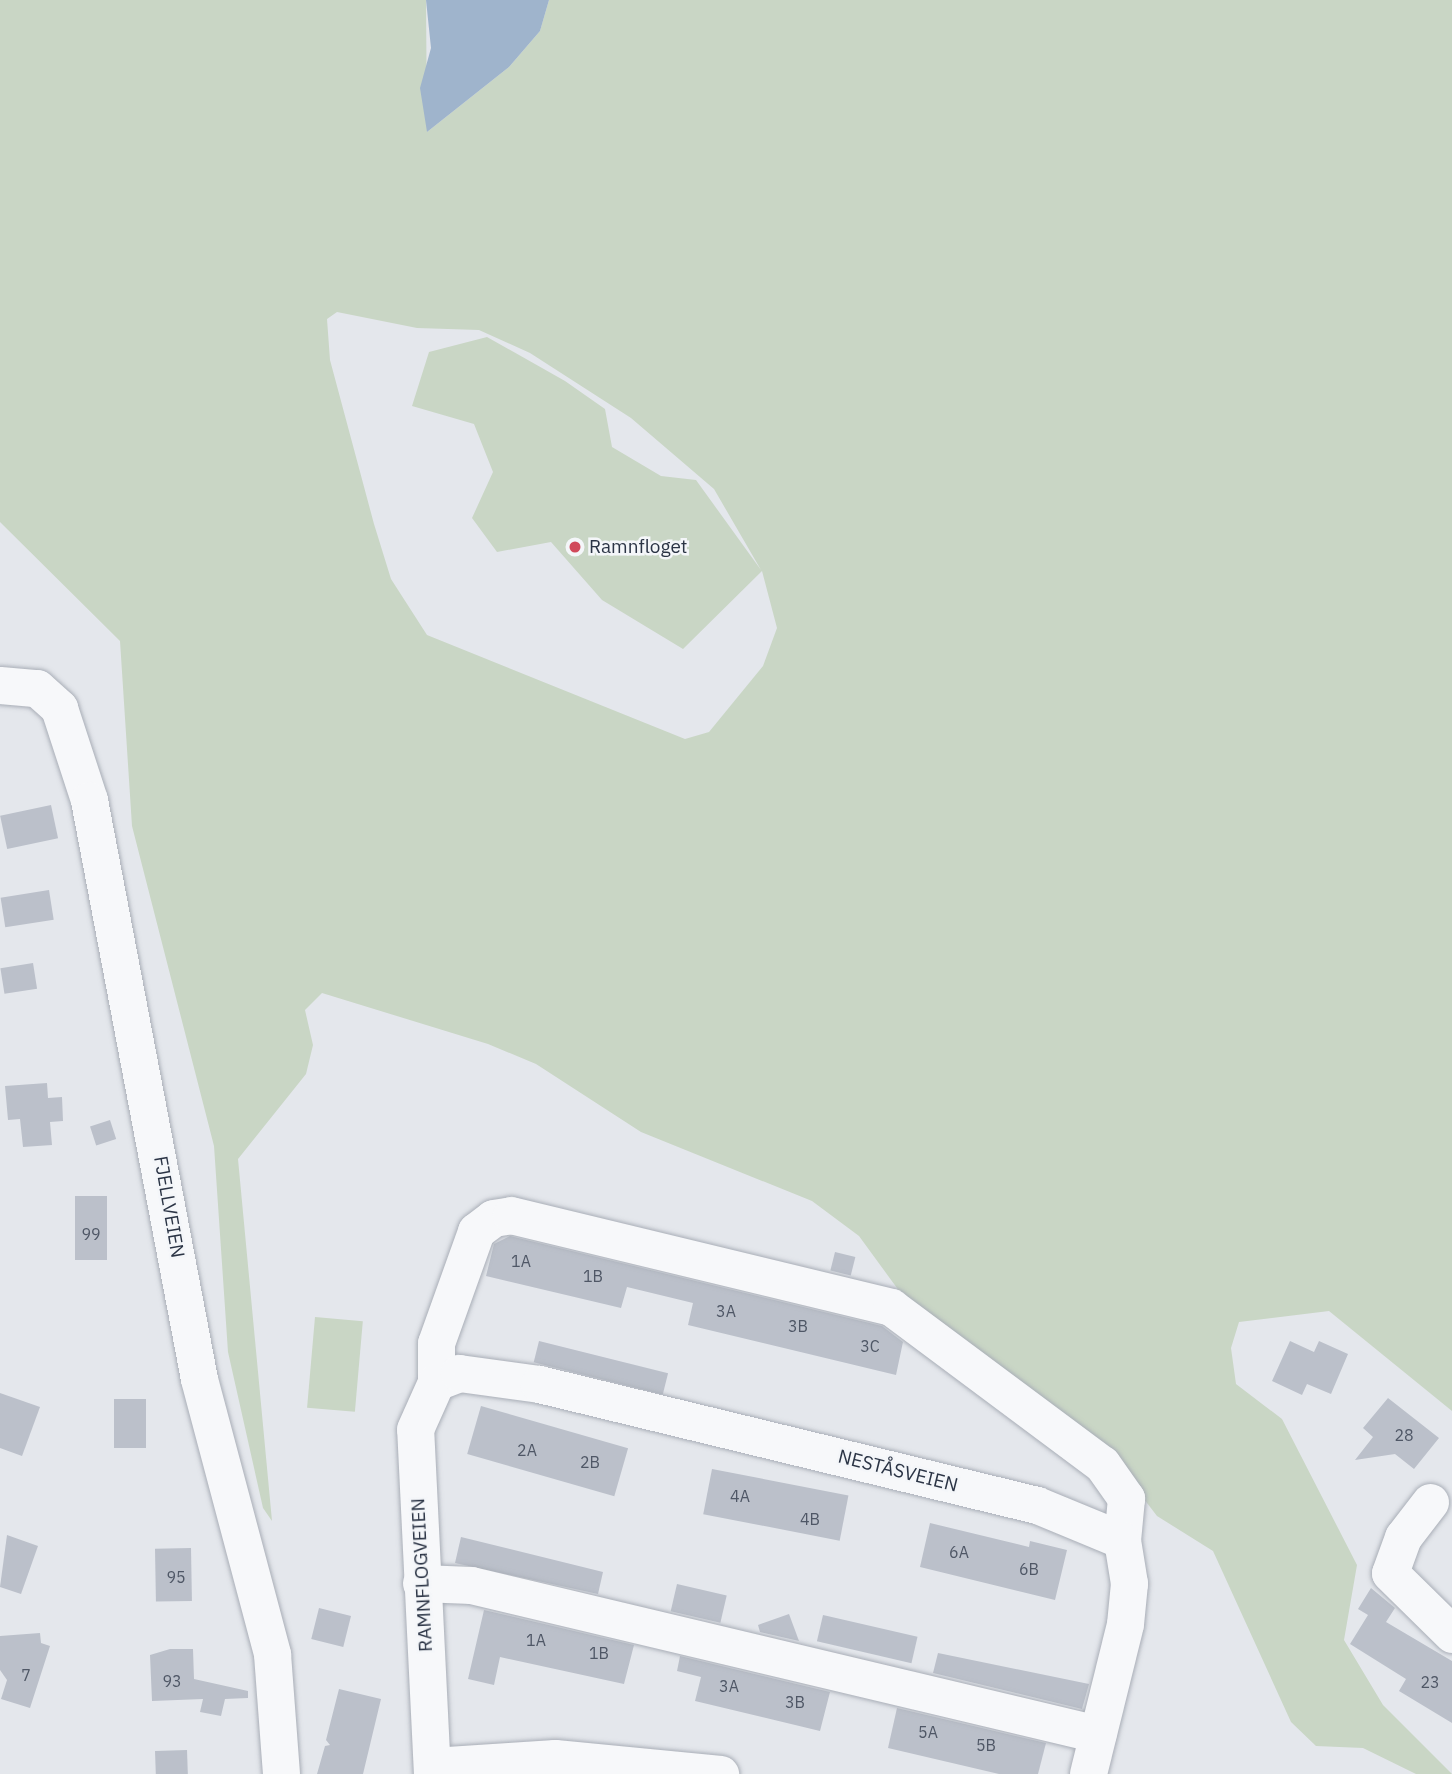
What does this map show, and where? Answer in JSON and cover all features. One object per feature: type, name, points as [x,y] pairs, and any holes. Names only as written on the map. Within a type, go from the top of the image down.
[{"type":"street","name":"FJELLVEIEN","points":[[0,685],[37,688],[59,708],[89,800],[199,1379],[272,1654],[281,1774]]},
{"type":"street","points":[[436,1382],[436,1343],[476,1230],[493,1218],[511,1216],[891,1307],[1102,1464],[1126,1498],[1122,1540],[1128,1604],[1088,1774]]},
{"type":"street","name":"NESTÅSVEIEN","points":[[436,1382],[459,1373],[540,1384],[1037,1505],[1122,1540]]},
{"type":"street","name":"RAMNFLOGVEIEN","points":[[432,1770],[415,1429],[436,1382]]},
{"type":"street","points":[[1430,1502],[1391,1559],[1390,1573],[1452,1634]]},
{"type":"street","points":[[421,1583],[471,1585],[1098,1734]]},
{"type":"street","points":[[432,1770],[555,1758],[720,1774]]},
{"type":"green space","points":[[0,0],[426,0],[427,132],[509,67],[540,31],[549,0],[1452,0],[1452,1411],[1329,1311],[1239,1322],[1231,1348],[1236,1384],[1282,1419],[1357,1565],[1344,1640],[1383,1705],[1452,1774],[1416,1774],[1363,1748],[1316,1746],[1291,1722],[1213,1551],[1157,1516],[1124,1473],[913,1310],[859,1236],[812,1201],[641,1132],[536,1064],[488,1044],[322,993],[305,1010],[313,1045],[306,1074],[238,1159],[272,1521],[263,1508],[228,1352],[214,1146],[132,826],[120,641],[0,522]],"holes":[[[337,312],[417,328],[479,330],[530,353],[631,418],[714,489],[761,570],[696,480],[661,476],[612,447],[605,409],[565,381],[487,337],[429,352],[412,406],[474,424],[493,472],[472,518],[497,552],[551,542],[602,600],[683,649],[762,571],[777,628],[763,666],[709,732],[685,739],[427,635],[391,579],[330,360],[327,319]]]},
{"type":"green space","points":[[315,1317],[363,1321],[355,1412],[307,1408]]},
{"type":"water","points":[[426,0],[549,0],[540,31],[509,67],[427,132],[420,88],[431,48]]},
{"type":"building","points":[[51,805],[58,838],[7,849],[0,816]]},
{"type":"building","points":[[49,890],[54,920],[5,927],[1,898]]},
{"type":"building","points":[[33,963],[37,989],[4,994],[0,968]]},
{"type":"building","points":[[47,1083],[48,1098],[62,1097],[63,1121],[50,1122],[52,1145],[23,1147],[20,1119],[8,1120],[5,1086]]},
{"type":"building","points":[[110,1120],[116,1139],[96,1146],[90,1126]]},
{"type":"building","points":[[75,1196],[107,1196],[107,1260],[75,1260]]},
{"type":"building","points":[[510,1236],[882,1326],[903,1342],[896,1375],[688,1325],[693,1303],[627,1287],[621,1308],[486,1276],[494,1244]]},
{"type":"building","points":[[835,1252],[855,1257],[851,1276],[830,1270]]},
{"type":"building","points":[[539,1341],[668,1373],[663,1395],[534,1362]]},
{"type":"building","points":[[1290,1341],[1314,1352],[1319,1341],[1348,1354],[1331,1394],[1307,1384],[1302,1395],[1272,1381]]},
{"type":"building","points":[[0,1393],[40,1407],[22,1456],[0,1448]]},
{"type":"building","points":[[1388,1398],[1439,1438],[1414,1469],[1395,1454],[1355,1460],[1373,1437],[1363,1428]]},
{"type":"building","points":[[114,1399],[146,1399],[146,1448],[114,1448]]},
{"type":"building","points":[[481,1406],[628,1448],[614,1496],[467,1454]]},
{"type":"building","points":[[712,1469],[848,1496],[840,1541],[703,1514]]},
{"type":"building","points":[[930,1523],[1029,1547],[1030,1541],[1067,1550],[1055,1600],[920,1567]]},
{"type":"building","points":[[7,1535],[38,1546],[21,1594],[0,1587]]},
{"type":"building","points":[[461,1537],[603,1572],[598,1594],[455,1563]]},
{"type":"building","points":[[191,1548],[192,1601],[156,1602],[155,1549]]},
{"type":"building","points":[[677,1584],[727,1595],[720,1623],[671,1611]]},
{"type":"building","points":[[1371,1588],[1395,1608],[1386,1622],[1452,1661],[1452,1723],[1399,1691],[1406,1679],[1350,1644],[1368,1615],[1358,1609]]},
{"type":"building","points":[[319,1608],[351,1616],[343,1647],[311,1639]]},
{"type":"building","points":[[484,1610],[634,1645],[624,1684],[500,1657],[494,1685],[468,1679]]},
{"type":"building","points":[[789,1614],[799,1641],[760,1632],[758,1625]]},
{"type":"building","points":[[823,1615],[918,1637],[911,1663],[817,1641]]},
{"type":"building","points":[[40,1633],[41,1643],[50,1646],[30,1708],[1,1699],[7,1680],[0,1670],[0,1636]]},
{"type":"building","points":[[170,1649],[193,1649],[194,1679],[248,1691],[248,1698],[225,1699],[221,1716],[200,1712],[203,1699],[152,1701],[150,1655]]},
{"type":"building","points":[[938,1653],[1089,1684],[1082,1709],[933,1673]]},
{"type":"building","points":[[680,1656],[830,1692],[820,1731],[695,1701],[701,1677],[677,1671]]},
{"type":"building","points":[[339,1689],[381,1699],[363,1774],[317,1774],[325,1746],[330,1745],[326,1740]]},
{"type":"building","points":[[897,1708],[1046,1743],[1038,1774],[999,1774],[888,1748]]},
{"type":"building","points":[[187,1750],[188,1774],[156,1774],[155,1751]]},
{"type":"place","name":"Ramnfloget","points":[[575,547]]}]
